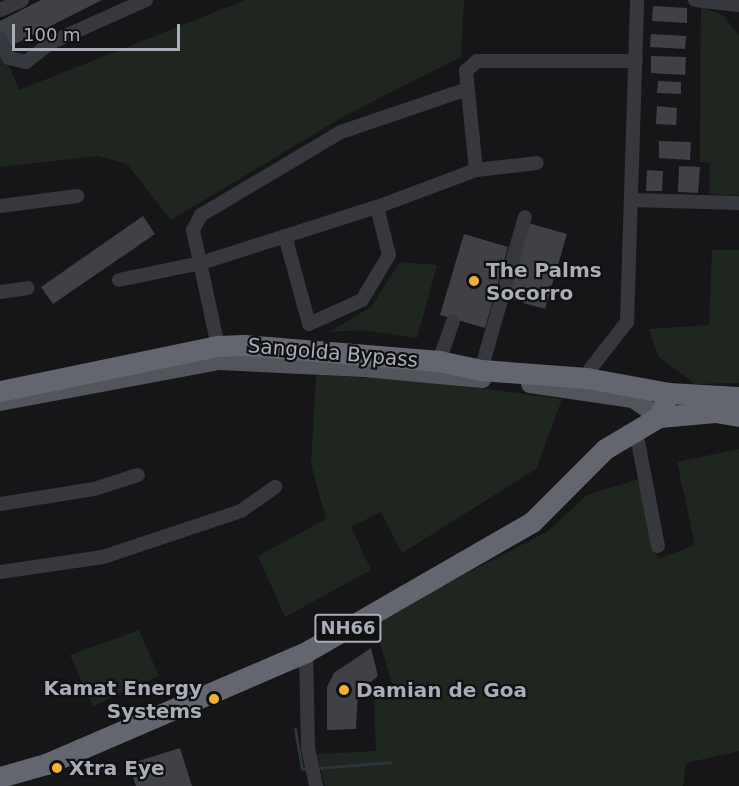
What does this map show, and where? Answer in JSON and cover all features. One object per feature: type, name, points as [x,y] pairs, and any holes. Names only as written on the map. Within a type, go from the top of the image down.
[{"type":"highway","name":"Sangolda Bypass","points":[[0,391],[218,346],[279,347],[439,361],[481,370],[587,378],[668,393],[739,397]]},
{"type":"highway","points":[[668,393],[659,417],[715,412],[739,416]]},
{"type":"highway","name":"NH66","points":[[0,777],[46,764],[306,652],[532,522],[605,449],[659,417]]},
{"type":"main road","name":"Sangolda Bypass","points":[[0,402],[219,361],[440,373],[588,389],[633,399],[659,417]]},
{"type":"street","points":[[0,10],[22,0]]},
{"type":"street","points":[[0,39],[9,58],[26,62],[52,42],[146,0]]},
{"type":"street","points":[[587,378],[591,368],[627,322],[638,0]]},
{"type":"street","points":[[695,0],[739,5]]},
{"type":"street","points":[[476,170],[466,71],[477,61],[636,61]]},
{"type":"street","points":[[218,346],[193,230],[201,215],[342,132],[467,89]]},
{"type":"street","points":[[119,280],[201,263],[377,207],[476,170],[537,163]]},
{"type":"street","points":[[0,206],[77,196]]},
{"type":"street","points":[[632,200],[739,203]]},
{"type":"street","points":[[285,236],[309,324],[362,300],[389,255],[377,207]]},
{"type":"street","points":[[481,370],[525,217]]},
{"type":"street","points":[[0,292],[28,288]]},
{"type":"street","points":[[439,361],[453,321]]},
{"type":"street","points":[[636,431],[658,546]]},
{"type":"street","points":[[0,504],[94,489],[138,475]]},
{"type":"street","points":[[0,572],[103,557],[241,511],[275,487]]},
{"type":"street","points":[[306,652],[308,748],[316,786]]},
{"type":"shaded area","points":[[245,0],[464,0],[461,57],[346,115],[171,220],[127,164],[98,156],[0,167],[0,44],[19,90]]},
{"type":"shaded area","points":[[701,6],[724,16],[739,36],[739,195],[709,194],[710,163],[700,162]]},
{"type":"shaded area","points":[[712,250],[739,250],[739,383],[695,384],[658,356],[649,329],[709,325]]},
{"type":"shaded area","points":[[400,262],[437,265],[417,338],[362,330],[329,332],[371,307]]},
{"type":"shaded area","points":[[316,375],[429,381],[562,399],[536,469],[402,553],[381,512],[351,527],[371,570],[285,617],[258,556],[326,519],[311,464]]},
{"type":"shaded area","points":[[739,449],[739,751],[686,763],[683,786],[325,786],[317,754],[376,751],[374,701],[392,684],[374,622],[548,531],[587,495],[639,479],[658,559],[695,545],[677,462]]},
{"type":"shaded area","points":[[139,630],[159,676],[93,706],[70,655]]},
{"type":"building","points":[[41,0],[102,0],[7,48],[0,34],[0,21]]},
{"type":"building","points":[[653,6],[687,8],[687,23],[652,21]]},
{"type":"building","points":[[651,34],[686,36],[685,49],[650,47]]},
{"type":"building","points":[[651,56],[686,57],[685,75],[651,73]]},
{"type":"building","points":[[658,81],[681,82],[681,94],[657,93]]},
{"type":"building","points":[[657,106],[677,108],[676,125],[656,124]]},
{"type":"building","points":[[659,141],[691,142],[690,160],[659,158]]},
{"type":"building","points":[[679,166],[700,167],[698,193],[678,192]]},
{"type":"building","points":[[647,170],[663,171],[662,191],[646,191]]},
{"type":"building","points":[[143,216],[155,234],[53,304],[41,287]]},
{"type":"building","points":[[528,223],[567,234],[545,309],[506,298]]},
{"type":"building","name":"The Palms Socorro","points":[[464,234],[508,247],[485,328],[440,315]]},
{"type":"building","name":"Damian de Goa","points":[[371,648],[378,676],[358,692],[356,729],[327,730],[327,687],[334,673]]},
{"type":"building","points":[[180,748],[192,786],[136,786],[129,764]]},
{"type":"waterway","points":[[295,729],[302,769],[308,769]]},
{"type":"waterway","points":[[318,768],[391,762]]},
{"type":"place","name":"The Palms Socorro","points":[[474,281]]},
{"type":"place","name":"Damian de Goa","points":[[344,690]]},
{"type":"place","name":"Kamat Energy Systems","points":[[214,699]]},
{"type":"place","name":"Xtra Eye","points":[[57,768]]}]
